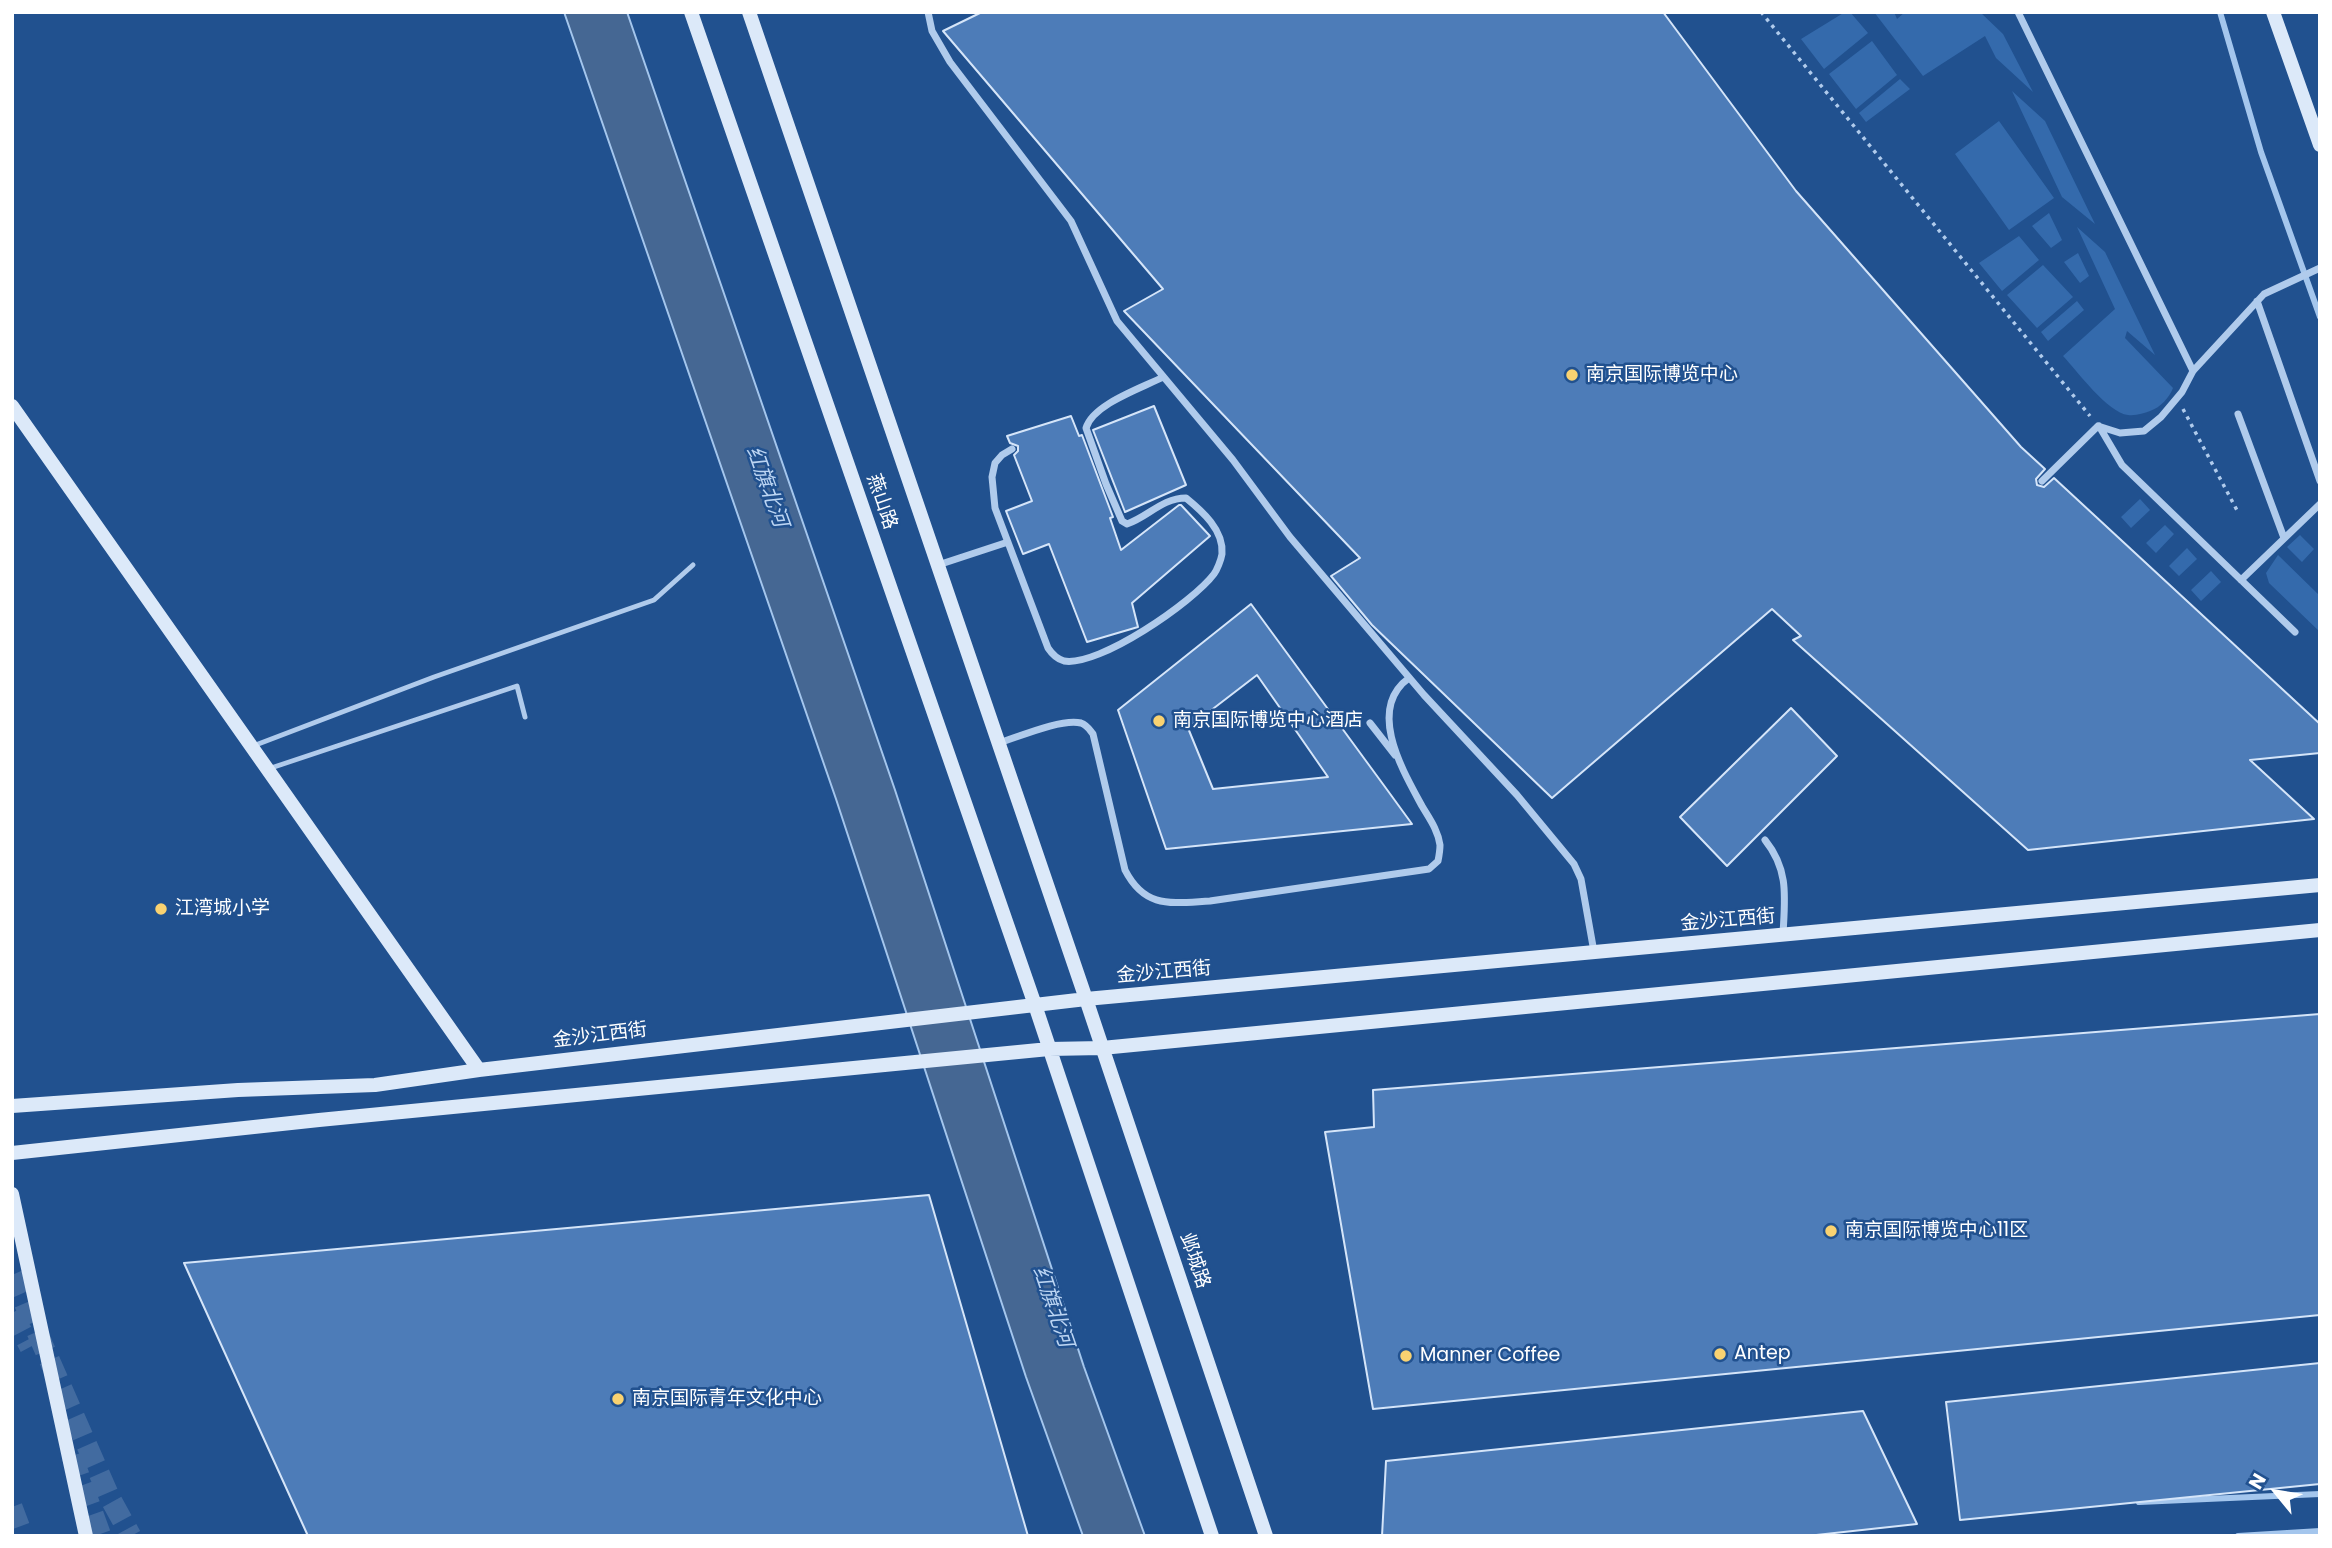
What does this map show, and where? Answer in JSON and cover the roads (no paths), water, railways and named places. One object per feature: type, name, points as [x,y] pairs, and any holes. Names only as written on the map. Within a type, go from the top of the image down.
[{"type":"street","name":"燕山路","points":[[691,12],[1035,1005]]},
{"type":"street","name":"燕山路","points":[[749,12],[1086,999]]},
{"type":"street","points":[[928,12],[932,31],[950,62],[1071,220],[1117,321],[1233,460],[1290,537],[1409,678],[1517,795],[1574,864],[1583,889],[1594,952]]},
{"type":"street","points":[[2018,12],[2193,371]]},
{"type":"street","points":[[2273,12],[2320,145]]},
{"type":"street","points":[[2098,426],[2120,433],[2144,431],[2161,417],[2177,398],[2193,371],[2264,294],[2320,268]]},
{"type":"street","points":[[2257,301],[2320,481]]},
{"type":"street","points":[[1012,449],[995,463],[992,477],[995,508],[1048,648],[1064,661],[1103,653],[1148,629],[1194,594],[1215,573],[1222,553],[1218,535],[1205,513],[1186,498],[1175,498],[1133,522],[1127,524],[1122,521],[1086,428],[1093,415],[1102,407],[1163,377]]},
{"type":"street","points":[[12,406],[479,1070]]},
{"type":"street","points":[[2238,414],[2284,538]]},
{"type":"street","points":[[2042,481],[2098,426]]},
{"type":"street","points":[[2098,426],[2122,466],[2295,632]]},
{"type":"street","points":[[2241,580],[2320,504]]},
{"type":"street","points":[[938,565],[1008,542]]},
{"type":"street","points":[[1399,761],[1389,728],[1391,702],[1397,690],[1409,678]]},
{"type":"street","points":[[999,743],[1067,722],[1079,722],[1086,726],[1093,734],[1125,870],[1133,885],[1143,894],[1156,900],[1178,903],[1210,901],[1429,869],[1438,861],[1440,845],[1434,827],[1399,761],[1370,723]]},
{"type":"street","points":[[1765,840],[1776,854],[1785,883],[1783,935]]},
{"type":"street","name":"金沙江西街","points":[[12,1106],[238,1090],[374,1085],[479,1070],[1086,999],[2320,885]]},
{"type":"street","points":[[12,1153],[1049,1049],[1102,1048],[2320,930]]},
{"type":"street","name":"邺城路","points":[[1086,999],[1266,1536]]},
{"type":"street","points":[[1035,1005],[1212,1536]]},
{"type":"street","points":[[12,1194],[86,1536]]},
{"type":"lane","points":[[252,747],[434,677],[654,600],[693,565]]},
{"type":"lane","points":[[268,769],[517,686],[525,717]]},
{"type":"water","name":"红旗北河","points":[[564,12],[627,12],[895,790],[1084,1367],[1145,1536],[1083,1536],[1026,1377],[836,799]]},
{"type":"waterway","points":[[2220,12],[2261,152],[2320,317]]},
{"type":"waterway","points":[[2139,1502],[2320,1494]]},
{"type":"waterway","points":[[2238,1536],[2320,1531]]},
{"type":"tunnel","points":[[12,1275],[110,1498],[131,1536]]},
{"type":"tunnel","points":[[12,1313],[30,1347]]},
{"type":"tunnel","points":[[72,1456],[101,1536]]},
{"type":"tunnel","points":[[12,1507],[23,1536]]},
{"type":"place","name":"南京国际博览中心","points":[[1572,375]]},
{"type":"place","name":"南京国际博览中心酒店","points":[[1159,721]]},
{"type":"place","name":"江湾城小学","points":[[161,909]]},
{"type":"place","name":"南京国际博览中心11区","points":[[1831,1231]]},
{"type":"place","name":"Antep","points":[[1720,1354]]},
{"type":"place","name":"Manner Coffee","points":[[1406,1356]]},
{"type":"place","name":"南京国际青年文化中心","points":[[618,1399]]}]
